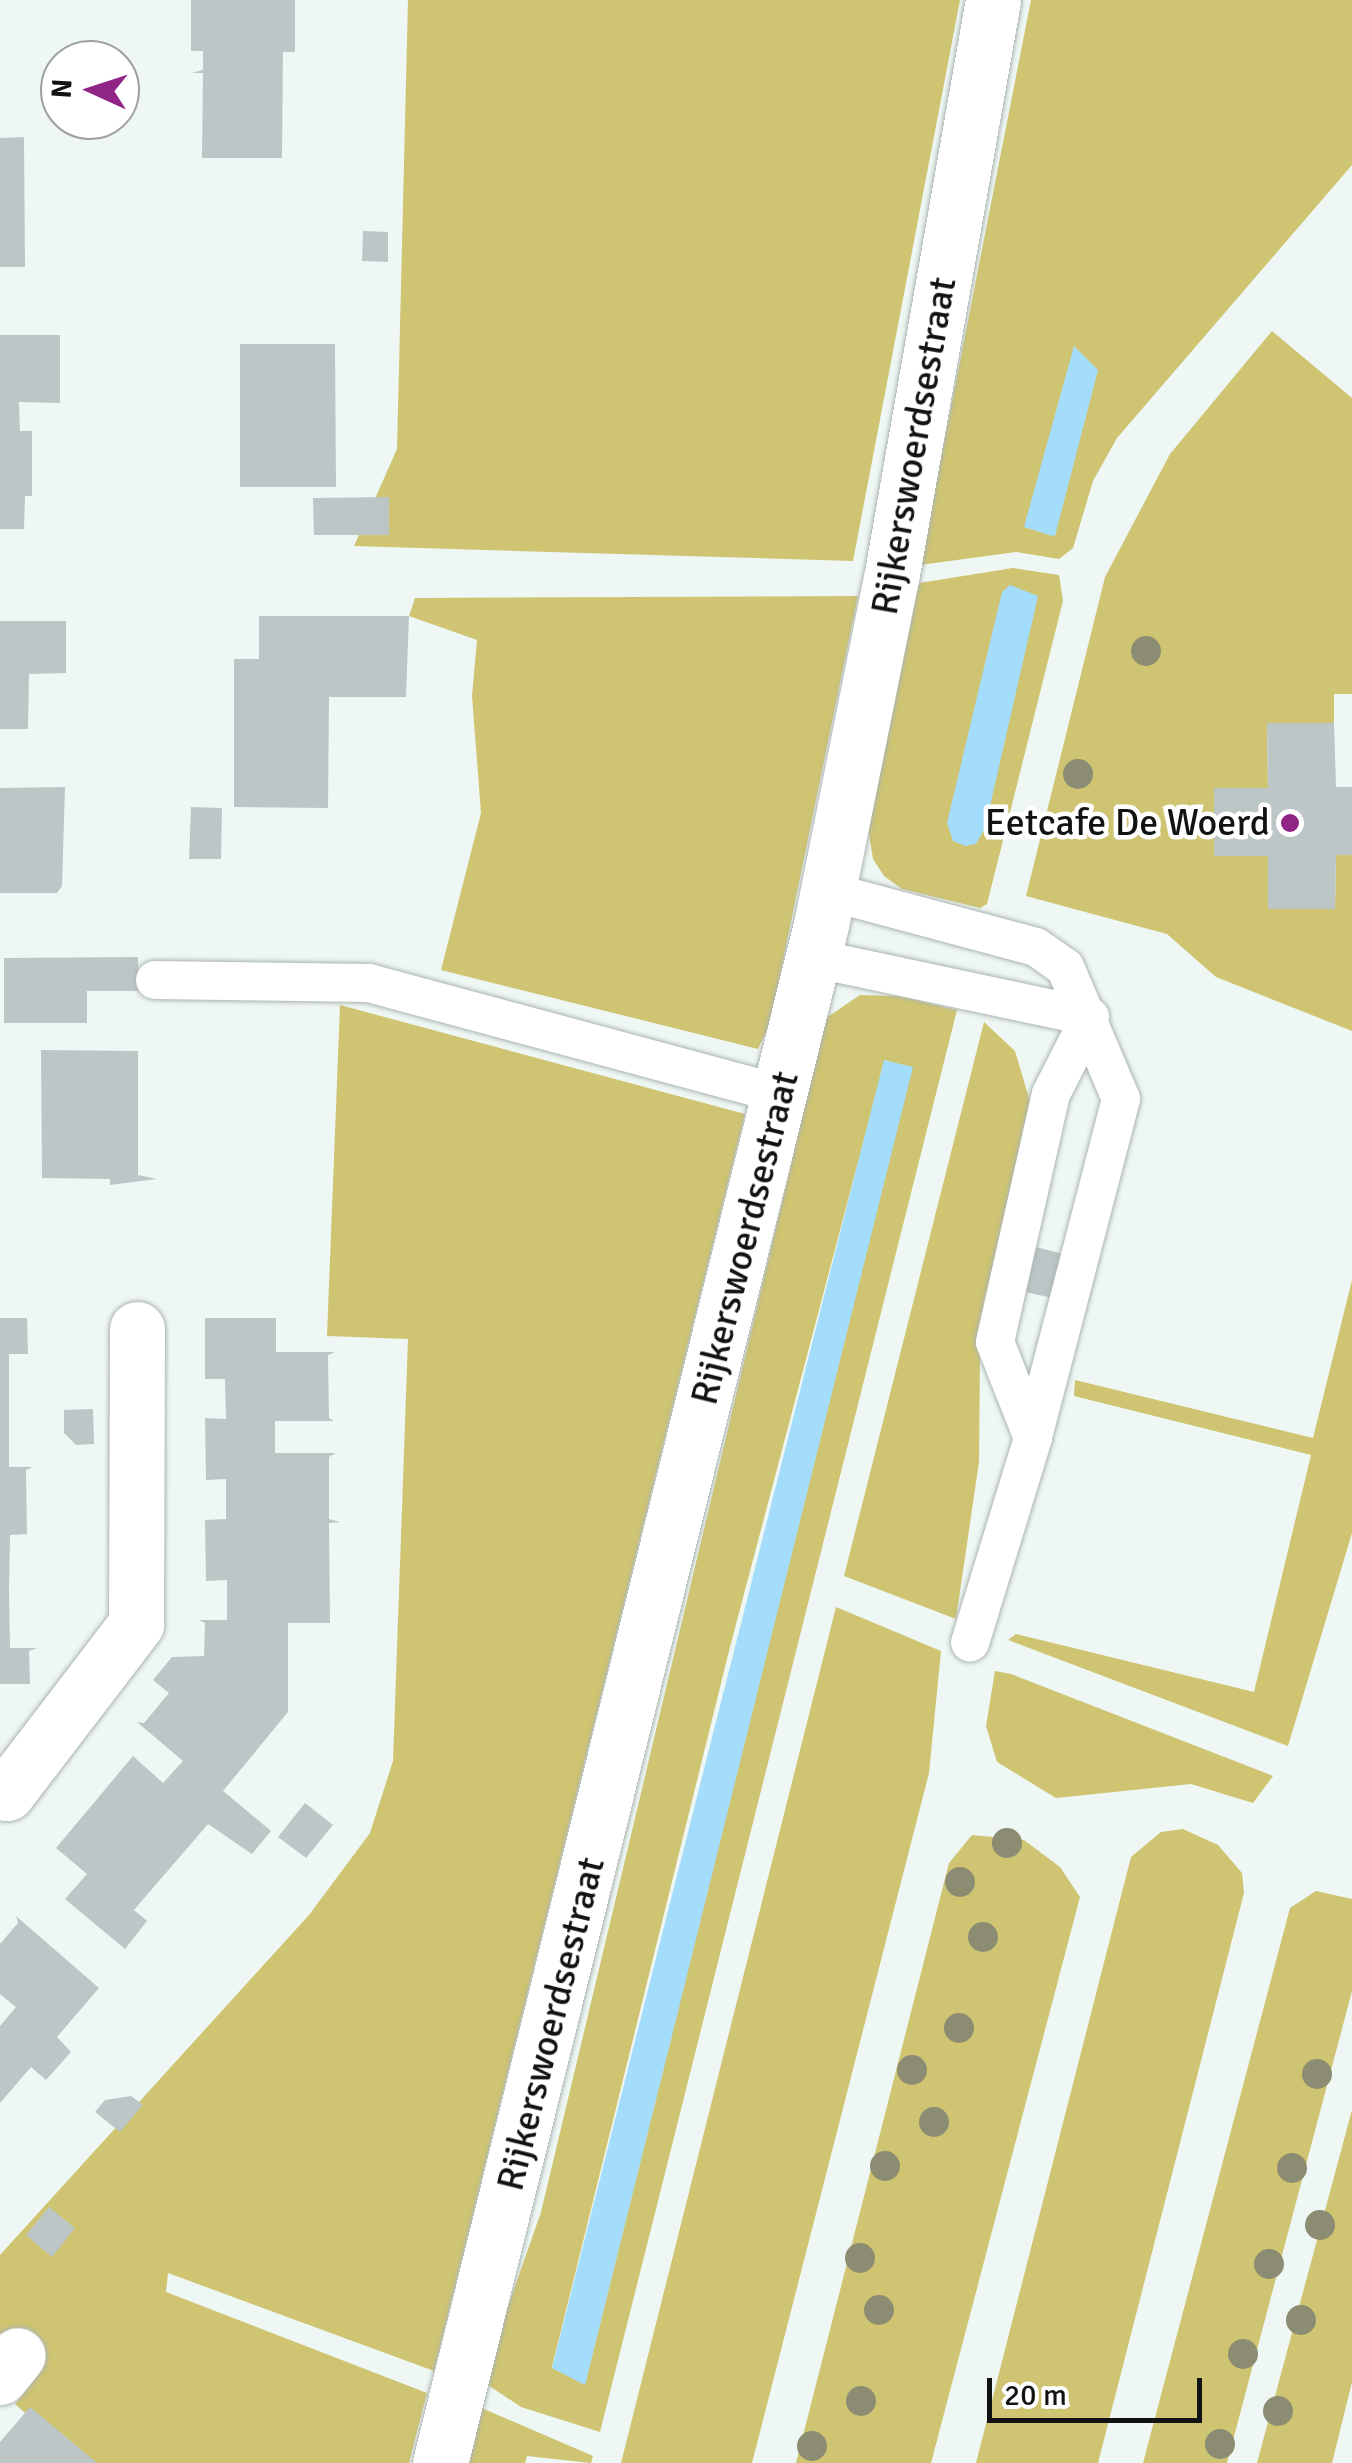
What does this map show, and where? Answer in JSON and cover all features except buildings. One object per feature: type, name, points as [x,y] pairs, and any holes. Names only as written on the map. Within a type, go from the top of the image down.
[{"type":"street","name":"Rijkerswoerdsestraat","points":[[440,2463],[813,958],[892,579],[993,0]]},
{"type":"street","points":[[0,1792],[7,1793],[136,1624],[137,1329]]},
{"type":"lane","points":[[827,891],[1036,947],[1065,966],[1090,1018],[1120,1099],[1033,1438],[970,1643]]},
{"type":"lane","points":[[813,958],[1090,1018]]},
{"type":"lane","points":[[155,980],[370,983],[780,1094]]},
{"type":"lane","points":[[1033,1438],[995,1342],[1051,1094],[1090,1018]]},
{"type":"shaded area","points":[[408,0],[960,0],[853,561],[354,546],[397,449]]},
{"type":"shaded area","points":[[1031,0],[1352,0],[1352,165],[1117,438],[1093,481],[1073,548],[1059,559],[1016,552],[920,565]]},
{"type":"shaded area","points":[[1272,331],[1352,398],[1352,694],[1334,694],[1334,723],[1267,723],[1268,788],[1214,788],[1214,855],[1268,856],[1269,909],[1335,909],[1336,855],[1352,855],[1352,1031],[1216,977],[1167,934],[1026,896],[1105,577],[1170,454]]},
{"type":"shaded area","points":[[1013,568],[1059,575],[1063,601],[987,904],[980,908],[902,889],[884,876],[873,859],[867,822],[913,584]]},
{"type":"shaded area","points":[[858,596],[770,1024],[758,1049],[441,970],[481,813],[472,696],[477,640],[409,616],[415,598]]},
{"type":"shaded area","points":[[860,995],[898,996],[957,1010],[600,2432],[521,2407],[482,2381],[541,2212],[826,1018]],"holes":[[[885,1060],[912,1068],[585,2384],[552,2367],[730,1647]]]},
{"type":"shaded area","points":[[340,1005],[745,1114],[434,2371],[168,2273],[166,2292],[427,2393],[409,2463],[82,2463],[15,2404],[32,2382],[0,2356],[0,2255],[309,1915],[370,1833],[393,1761],[408,1339],[327,1336]]},
{"type":"shaded area","points":[[984,1022],[1015,1051],[1037,1125],[980,1352],[979,1462],[956,1619],[844,1576]]},
{"type":"shaded area","points":[[1352,1280],[1352,1533],[1288,1746],[1008,1640],[1016,1634],[1254,1692],[1311,1455],[1074,1396],[1075,1380],[1313,1438]]},
{"type":"shaded area","points":[[836,1607],[941,1651],[929,1773],[752,2463],[621,2463]]},
{"type":"shaded area","points":[[995,1671],[1273,1776],[1253,1803],[1191,1784],[1056,1798],[997,1762],[986,1726]]},
{"type":"shaded area","points":[[1183,1829],[1218,1845],[1242,1873],[1244,1893],[1098,2463],[976,2463],[1131,1857],[1161,1832]]},
{"type":"shaded area","points":[[972,1835],[1024,1840],[1060,1867],[1080,1897],[931,2463],[796,2463],[949,1863]]},
{"type":"shaded area","points":[[1316,1891],[1352,1899],[1352,1991],[1227,2463],[1143,2463],[1290,1908]]},
{"type":"shaded area","points":[[1352,2110],[1352,2382],[1332,2463],[1257,2463]]},
{"type":"shaded area","points":[[477,2406],[593,2456],[591,2463],[527,2456],[525,2463],[463,2463]]},
{"type":"water","points":[[1074,346],[1098,370],[1055,536],[1024,527]]},
{"type":"water","points":[[1010,585],[1038,596],[985,828],[976,844],[965,846],[953,841],[947,823],[1002,592]]},
{"type":"water","points":[[884,1060],[913,1067],[585,2385],[552,2368]]},
{"type":"place","name":"Eetcafe De Woerd","points":[[1290,823]]}]
